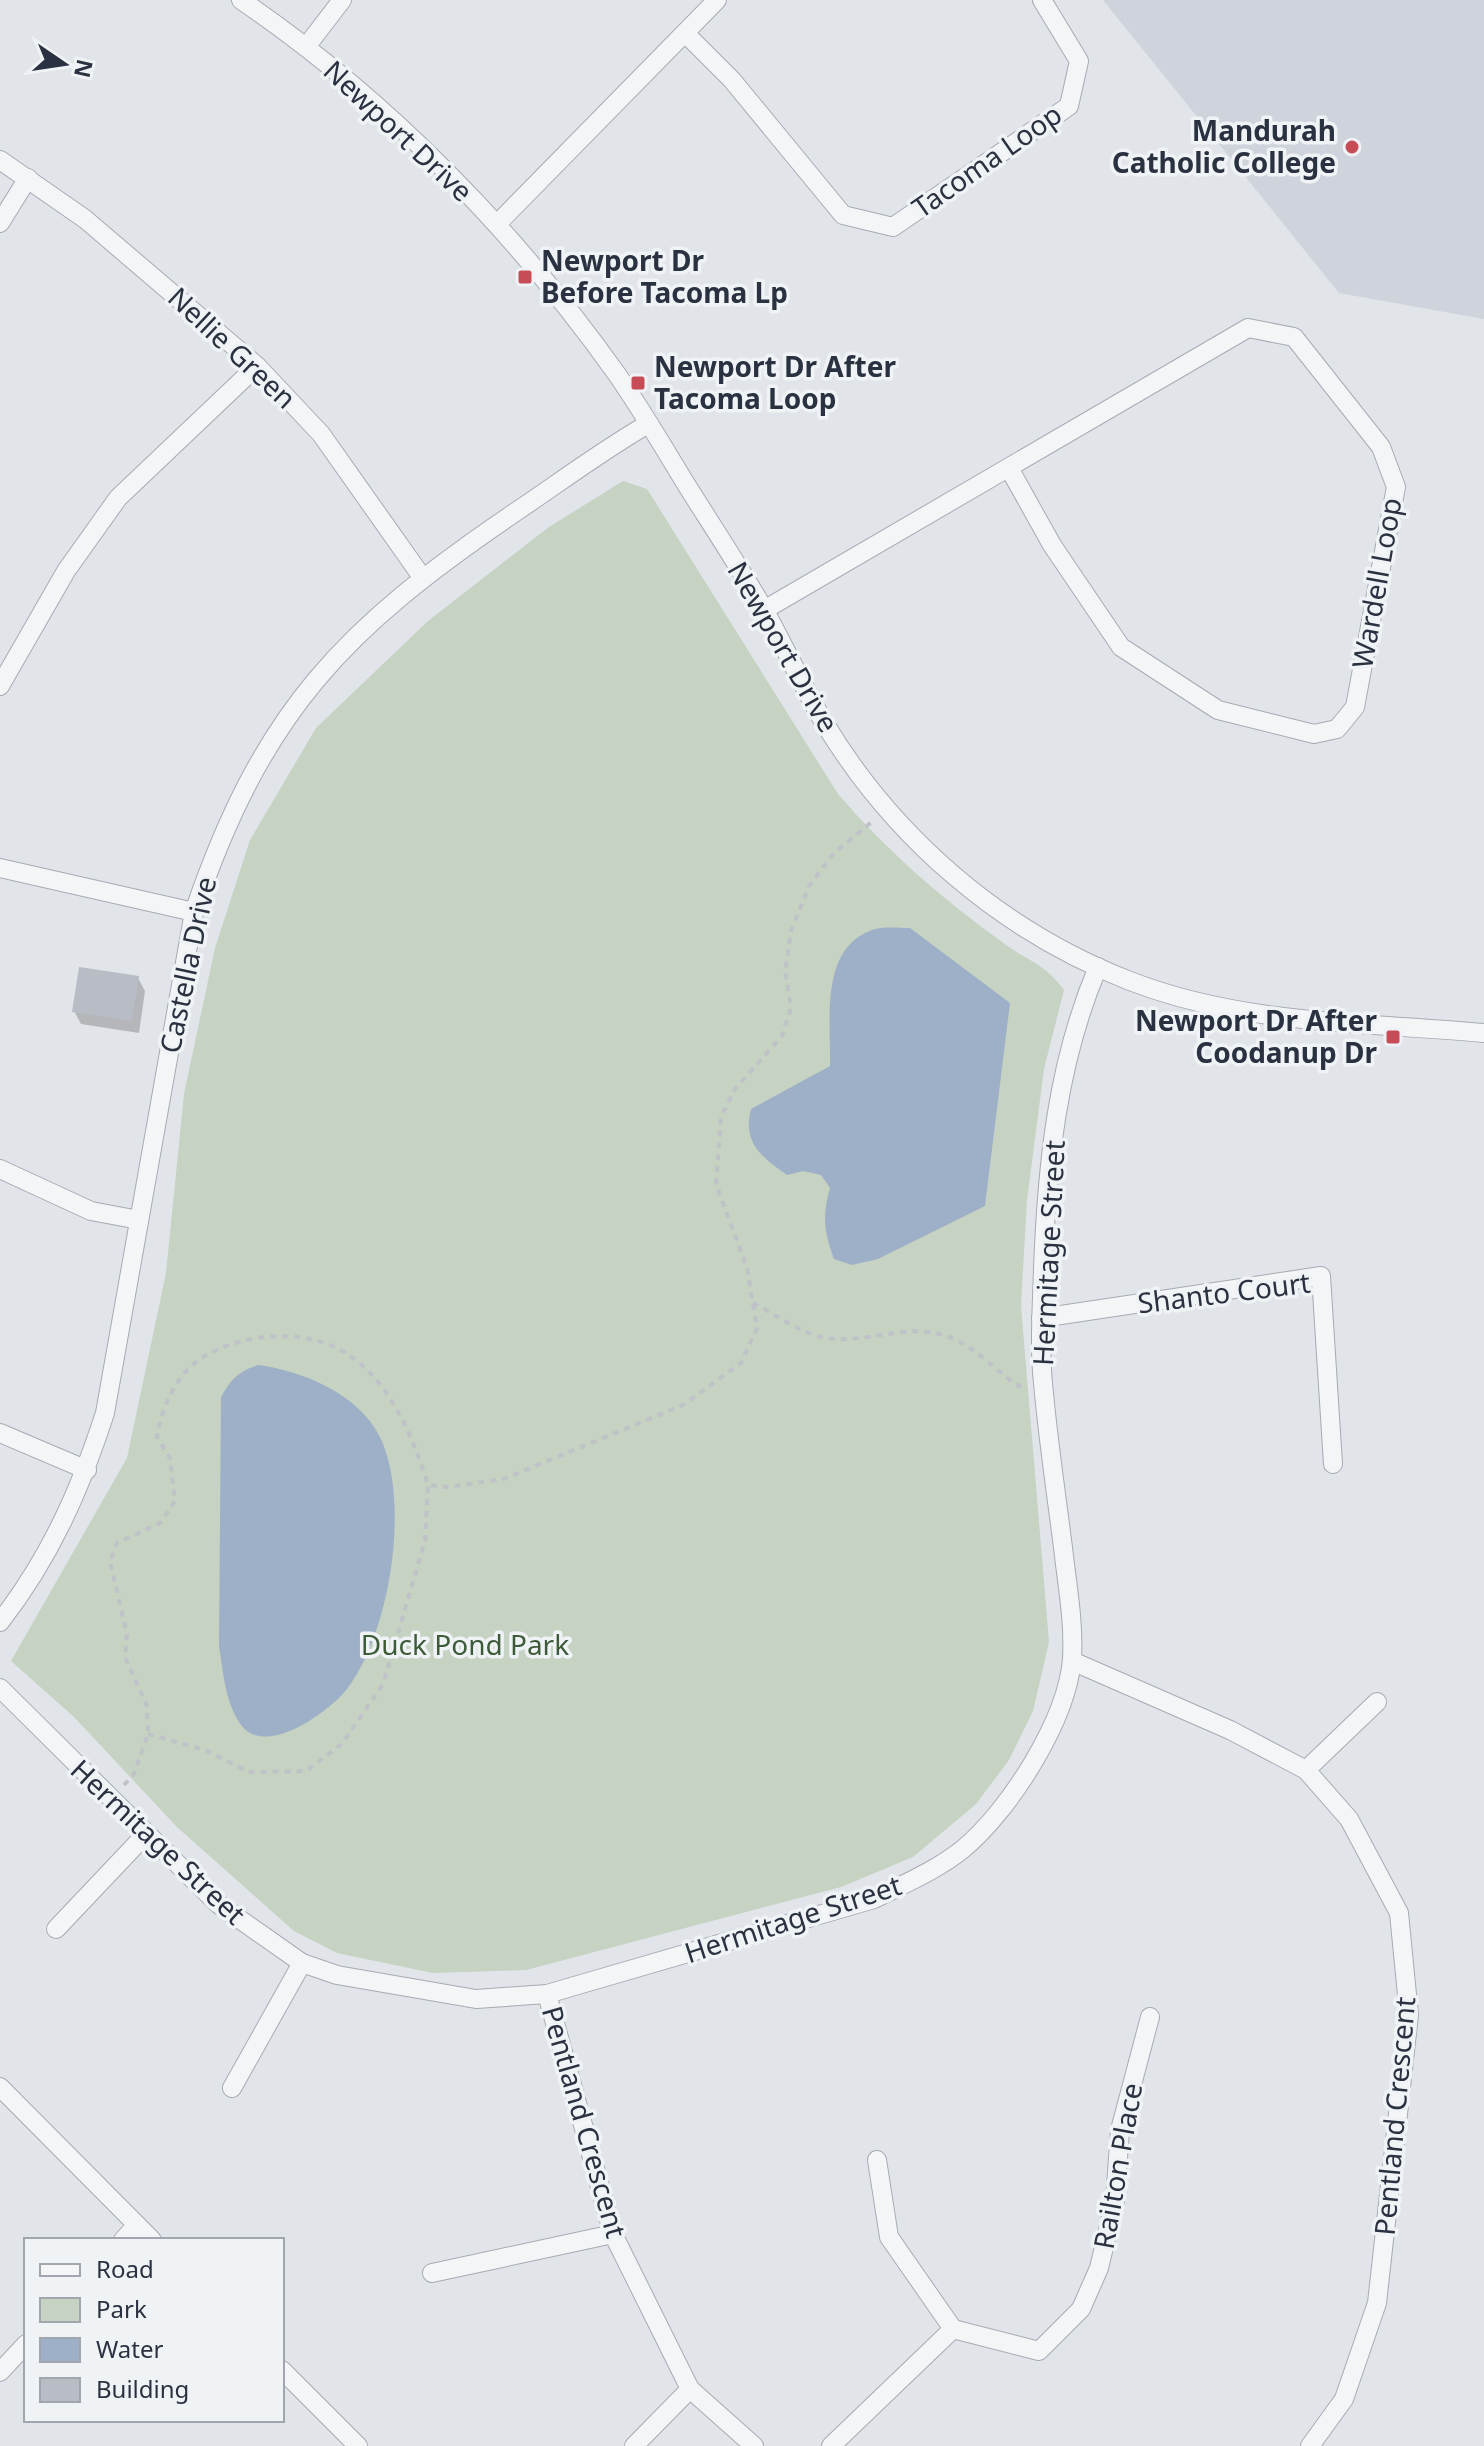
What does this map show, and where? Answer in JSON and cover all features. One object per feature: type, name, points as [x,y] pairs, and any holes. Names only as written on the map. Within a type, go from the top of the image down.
[{"type":"street","name":"Newport Drive","points":[[241,0],[352,84],[497,224],[588,335],[648,424],[764,610],[822,719],[856,771],[896,820],[950,873],[998,911],[1098,967],[1160,992],[1251,1014],[1484,1033]]},
{"type":"street","points":[[306,47],[342,0]]},
{"type":"street","points":[[497,224],[717,0]]},
{"type":"street","name":"Tacoma Loop","points":[[685,33],[732,80],[843,215],[893,227],[1069,106],[1079,61],[1042,0]]},
{"type":"street","name":"Nellie Green","points":[[0,160],[85,219],[257,366],[321,434],[422,577]]},
{"type":"street","points":[[0,223],[28,178]]},
{"type":"street","name":"Wardell Loop","points":[[764,610],[1248,328],[1294,337],[1381,447],[1396,487],[1355,707],[1337,729],[1314,734],[1218,710],[1121,647],[1052,545],[1009,468]]},
{"type":"street","points":[[0,686],[66,571],[118,498],[257,366]]},
{"type":"street","name":"Castella Drive","points":[[0,1622],[54,1543],[87,1470],[105,1413],[194,912],[236,804],[255,765],[289,713],[359,631],[422,577],[648,424]]},
{"type":"street","points":[[0,868],[194,912]]},
{"type":"street","name":"Hermitage Street","points":[[0,1688],[218,1904],[302,1963],[337,1975],[464,1997],[547,1994],[874,1899],[919,1877],[964,1848],[1028,1776],[1059,1709],[1072,1661],[1071,1616],[1042,1380],[1041,1318],[1046,1200],[1058,1105],[1076,1019],[1098,967]]},
{"type":"street","points":[[0,1169],[91,1211],[139,1220]]},
{"type":"street","name":"Shanto Court","points":[[1041,1318],[1321,1276],[1333,1464]]},
{"type":"street","points":[[0,1433],[87,1470]]},
{"type":"street","name":"Pentland Crescent","points":[[1072,1661],[1230,1730],[1306,1770],[1349,1819],[1399,1913],[1409,2015],[1377,2303],[1344,2399],[1310,2446]]},
{"type":"street","points":[[1306,1770],[1377,1702]]},
{"type":"street","points":[[56,1929],[146,1834]]},
{"type":"street","points":[[232,2088],[302,1963]]},
{"type":"street","name":"Pentland Crescent","points":[[547,1994],[613,2234],[690,2389],[754,2446]]},
{"type":"street","name":"Railton Place","points":[[953,2329],[1039,2351],[1081,2309],[1108,2238],[1115,2201],[1120,2130],[1150,2017]]},
{"type":"street","points":[[0,2087],[150,2238]]},
{"type":"street","points":[[831,2446],[953,2329],[889,2237],[877,2160]]},
{"type":"street","points":[[125,2238],[137,2225]]},
{"type":"street","points":[[432,2273],[613,2234]]},
{"type":"street","points":[[1,2370],[24,2346]]},
{"type":"street","points":[[284,2372],[358,2446]]},
{"type":"street","points":[[634,2446],[690,2389]]},
{"type":"path","points":[[428,1485],[447,1487],[504,1479],[683,1405],[741,1363],[757,1328],[747,1268],[716,1184],[721,1117],[735,1089],[782,1036],[791,1008],[785,972],[791,931],[809,886],[834,853],[876,819]]},
{"type":"path","points":[[753,1303],[823,1337],[854,1339],[891,1330],[924,1331],[953,1339],[980,1354],[1019,1386],[1030,1382]]},
{"type":"path","points":[[122,1787],[134,1774],[148,1734],[147,1706],[125,1657],[127,1635],[110,1561],[117,1543],[160,1523],[175,1501],[170,1458],[157,1437],[160,1420],[172,1391],[199,1359],[242,1341],[292,1334],[345,1352],[384,1388],[418,1451],[428,1485],[425,1541],[383,1684],[342,1744],[306,1771],[249,1772],[205,1750],[148,1734]]},
{"type":"shaded area","name":"Mandurah Catholic College","points":[[1103,0],[1484,0],[1484,319],[1339,293]]},
{"type":"green space","name":"Duck Pond Park","points":[[623,481],[647,489],[838,794],[875,835],[936,891],[1011,949],[1042,968],[1064,990],[1044,1069],[1027,1200],[1021,1306],[1049,1642],[1033,1711],[1009,1760],[976,1804],[913,1857],[841,1887],[526,1970],[433,1973],[337,1953],[294,1931],[177,1827],[74,1717],[11,1661],[127,1458],[166,1273],[184,1094],[215,948],[250,840],[316,728],[428,621],[549,527]]},
{"type":"water","points":[[910,928],[1010,1003],[985,1206],[878,1259],[852,1265],[834,1259],[831,1250],[825,1215],[830,1188],[821,1175],[803,1171],[787,1175],[762,1155],[749,1131],[751,1109],[830,1066],[832,988],[843,953],[855,939],[872,930]]},
{"type":"water","points":[[258,1365],[293,1373],[328,1387],[358,1408],[371,1422],[389,1464],[395,1531],[385,1602],[375,1635],[347,1689],[311,1720],[279,1735],[263,1737],[250,1733],[234,1713],[225,1685],[219,1646],[221,1397],[236,1376]]},
{"type":"building","points":[[79,967],[139,976],[132,1021],[72,1012]]},
{"type":"place","name":"Mandurah Catholic College","points":[[1352,147]]},
{"type":"place","name":"Newport Dr Before Tacoma Lp","points":[[525,277]]},
{"type":"place","name":"Newport Dr After Tacoma Loop","points":[[638,383]]},
{"type":"place","name":"Newport Dr After Coodanup Dr","points":[[1393,1037]]}]
